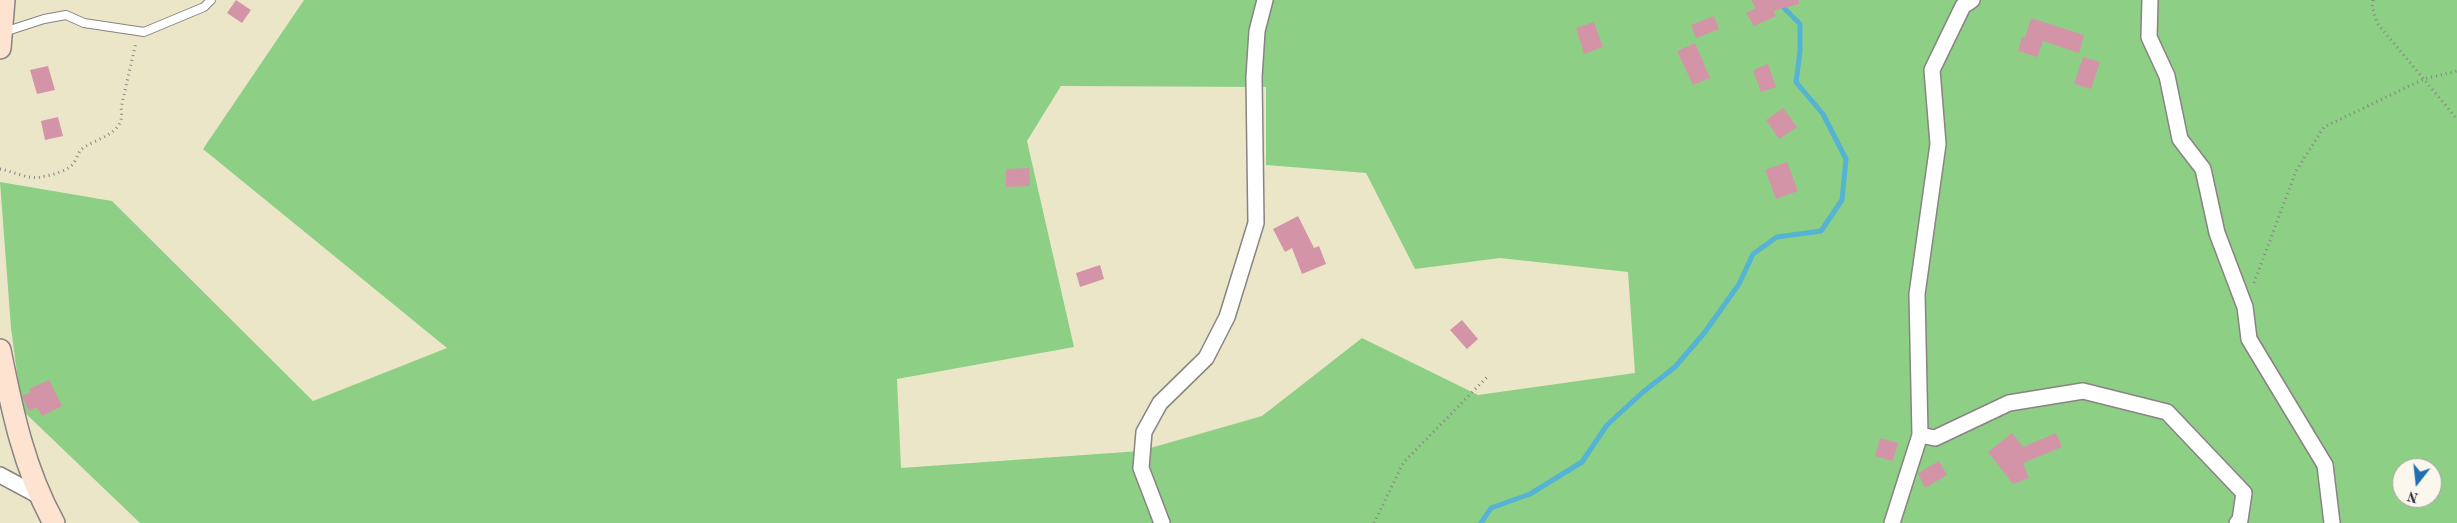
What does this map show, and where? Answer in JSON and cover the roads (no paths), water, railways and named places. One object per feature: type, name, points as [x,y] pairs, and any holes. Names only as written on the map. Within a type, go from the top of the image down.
[{"type":"street","points":[[1,41],[4,0]]},
{"type":"street","points":[[1162,523],[1141,468],[1144,432],[1160,403],[1206,358],[1228,316],[1256,223],[1254,77],[1257,31],[1265,0]]},
{"type":"street","points":[[1892,523],[1920,435],[1917,294],[1938,144],[1932,70],[1963,6],[1972,0]]},
{"type":"street","points":[[2150,0],[2149,37],[2167,76],[2180,139],[2203,169],[2217,233],[2245,307],[2249,339],[2325,465],[2332,523]]},
{"type":"street","points":[[0,350],[16,427],[39,496],[54,523]]},
{"type":"street","points":[[1920,435],[1936,438],[2009,403],[2084,392],[2167,412],[2244,493],[2238,523]]},
{"type":"street","points":[[0,475],[39,496]]},
{"type":"lane","points":[[1,41],[44,19],[66,15],[84,23],[144,32],[204,7],[211,0]]},
{"type":"waterway","points":[[1481,523],[1491,508],[1530,494],[1582,462],[1607,425],[1643,392],[1675,367],[1705,332],[1739,284],[1753,254],[1777,237],[1821,231],[1842,200],[1846,159],[1823,114],[1796,82],[1800,51],[1800,24],[1776,0]]}]
